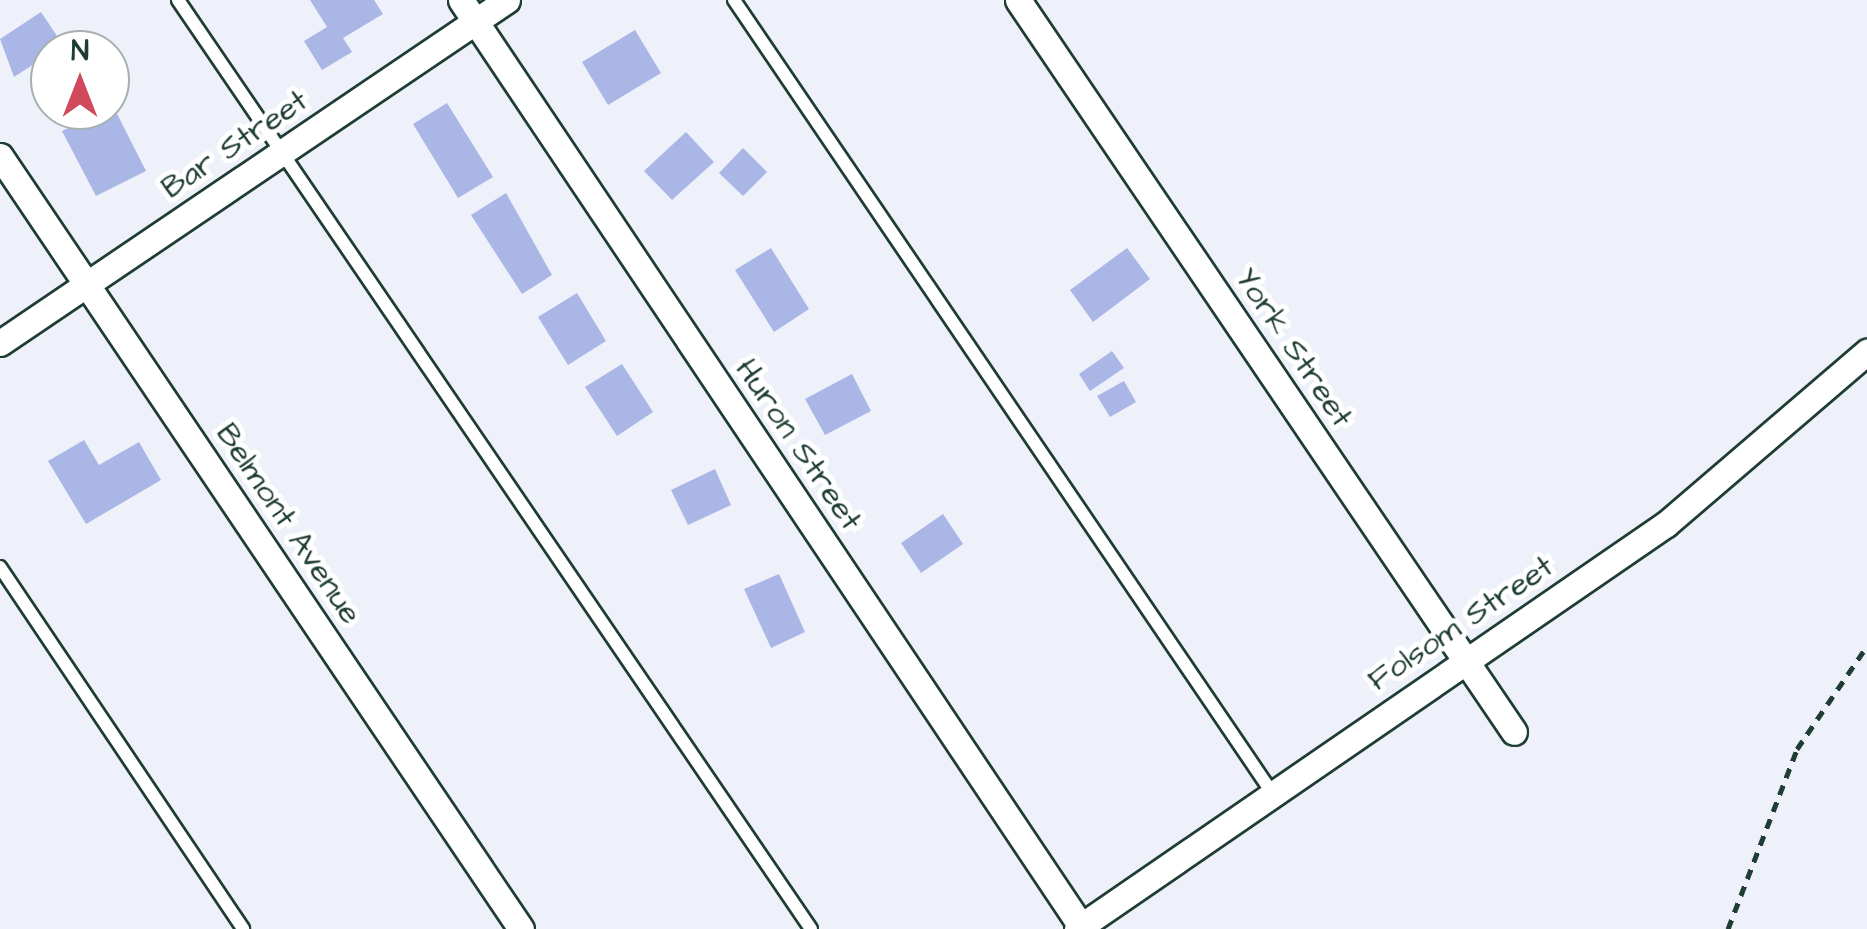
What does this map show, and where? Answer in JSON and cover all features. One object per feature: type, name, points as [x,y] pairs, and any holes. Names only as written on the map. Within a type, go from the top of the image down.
[{"type":"street","name":"Bar Street","points":[[0,344],[279,154],[468,11],[506,0]]},
{"type":"street","name":"York Street","points":[[1018,0],[1514,732]]},
{"type":"street","name":"Huron Street","points":[[468,11],[1079,928]]},
{"type":"street","name":"Belmont Avenue","points":[[0,156],[521,929]]},
{"type":"street","name":"Folsom Street","points":[[1079,928],[1666,524],[1867,352]]},
{"type":"lane","points":[[178,0],[279,154],[810,929]]},
{"type":"lane","points":[[734,0],[1273,794]]},
{"type":"lane","points":[[0,567],[242,929]]},
{"type":"path","points":[[1728,929],[1797,749],[1867,646]]},
{"type":"building","points":[[310,0],[374,0],[383,14],[343,38],[352,52],[322,70],[304,41],[327,27]]},
{"type":"building","points":[[41,12],[53,30],[30,30],[30,67],[14,77],[0,39]]},
{"type":"building","points":[[635,30],[661,73],[608,105],[582,62]]},
{"type":"building","points":[[447,103],[493,177],[458,198],[413,124]]},
{"type":"building","points":[[125,130],[146,171],[96,196],[62,131]]},
{"type":"building","points":[[686,132],[714,162],[672,200],[644,171]]},
{"type":"building","points":[[743,148],[767,172],[743,196],[719,173]]},
{"type":"building","points":[[506,193],[552,275],[522,294],[471,215]]},
{"type":"building","points":[[771,248],[809,309],[774,332],[735,270]]},
{"type":"building","points":[[1127,248],[1150,279],[1093,322],[1070,290]]},
{"type":"building","points":[[577,293],[606,341],[568,365],[538,317]]},
{"type":"building","points":[[1112,351],[1124,368],[1090,391],[1079,374]]},
{"type":"building","points":[[622,364],[653,412],[617,436],[585,387]]},
{"type":"building","points":[[852,374],[871,411],[825,435],[805,399]]},
{"type":"building","points":[[1124,381],[1136,402],[1110,417],[1097,396]]},
{"type":"building","points":[[84,440],[99,465],[139,442],[161,480],[86,524],[48,461]]},
{"type":"building","points":[[715,469],[731,505],[688,525],[671,490]]},
{"type":"building","points":[[943,514],[963,544],[921,573],[901,543]]},
{"type":"building","points":[[779,574],[805,632],[771,648],[744,589]]}]
